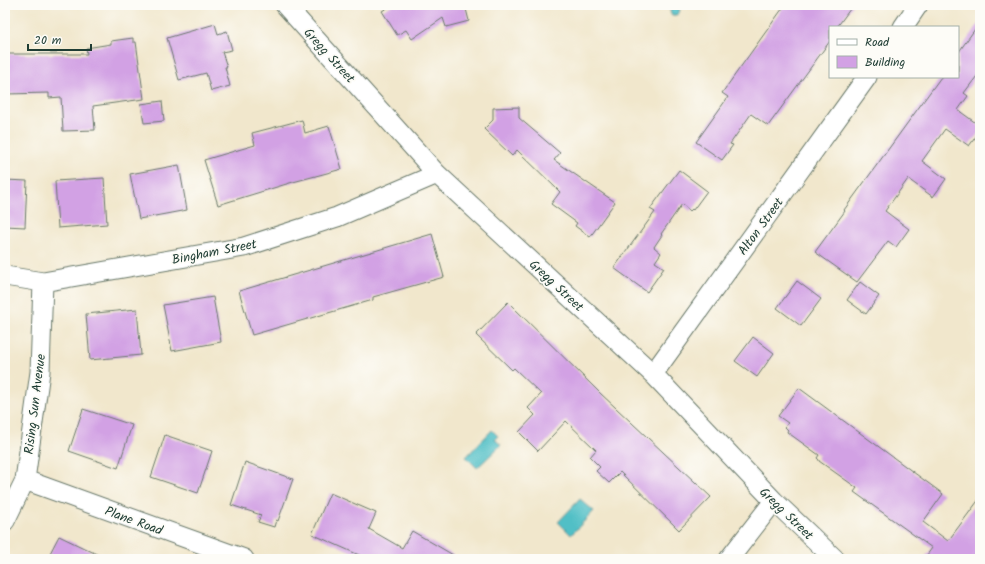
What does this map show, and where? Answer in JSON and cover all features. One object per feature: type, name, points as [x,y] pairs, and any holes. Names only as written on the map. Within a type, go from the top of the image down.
[{"type":"street","name":"Gregg Street","points":[[285,5],[437,174],[653,374],[774,501],[835,559]]},
{"type":"street","points":[[904,26],[918,5]]},
{"type":"street","name":"Alton Street","points":[[653,374],[866,78]]},
{"type":"street","name":"Bingham Street","points":[[5,276],[43,282],[244,247],[337,217],[437,174]]},
{"type":"street","name":"Rising Sun Avenue","points":[[5,521],[25,480],[40,372],[43,282]]},
{"type":"street","name":"Plane Road","points":[[25,480],[244,559]]},
{"type":"street","points":[[729,559],[774,501]]},
{"type":"water","points":[[643,5],[678,5],[677,7],[680,9],[679,13],[672,15],[670,12],[671,9],[669,8],[649,10]]},
{"type":"water","points":[[492,430],[498,436],[495,439],[501,445],[477,468],[466,457]]},
{"type":"water","points":[[580,499],[594,511],[571,535],[558,522]]},
{"type":"building","points":[[392,5],[465,5],[469,21],[446,27],[443,18],[412,39],[406,30],[397,35],[382,11]]},
{"type":"building","points":[[785,5],[853,5],[838,26],[829,26],[829,42],[768,126],[751,114],[730,144],[733,145],[722,160],[696,142],[728,97],[722,93]]},
{"type":"building","points":[[980,22],[980,72],[964,93],[968,96],[958,110],[980,126],[980,131],[969,146],[945,129],[922,161],[946,179],[933,197],[908,179],[885,211],[909,229],[896,247],[888,241],[857,282],[815,252],[940,78],[959,78],[959,52]]},
{"type":"building","points":[[215,24],[218,34],[227,31],[232,50],[222,52],[227,67],[225,67],[230,86],[211,91],[206,73],[179,80],[167,38]]},
{"type":"building","points":[[133,38],[133,42],[136,42],[144,99],[93,106],[95,130],[63,131],[61,97],[49,98],[49,93],[6,94],[6,54],[87,54],[86,48],[111,44],[111,41]]},
{"type":"building","points":[[162,101],[164,121],[144,123],[141,104]]},
{"type":"building","points":[[519,107],[519,118],[560,153],[554,160],[615,202],[590,237],[575,226],[577,223],[551,204],[560,192],[517,150],[512,156],[484,129],[493,120],[493,108]]},
{"type":"building","points":[[302,120],[305,133],[329,126],[342,169],[218,205],[204,160],[255,145],[252,133]]},
{"type":"building","points":[[179,165],[187,210],[139,219],[130,174]]},
{"type":"building","points":[[679,170],[707,191],[693,210],[692,209],[690,211],[682,204],[661,234],[662,235],[654,247],[661,253],[655,262],[664,268],[647,292],[614,268],[655,212],[650,209]]},
{"type":"building","points":[[104,178],[107,224],[58,228],[55,181]]},
{"type":"building","points":[[5,180],[27,181],[25,227],[5,226]]},
{"type":"building","points":[[432,234],[444,277],[373,297],[373,300],[252,335],[239,291]]},
{"type":"building","points":[[797,281],[821,299],[801,326],[777,308]]},
{"type":"building","points":[[860,282],[879,296],[866,314],[847,300]]},
{"type":"building","points":[[213,297],[221,342],[172,351],[163,305]]},
{"type":"building","points":[[508,302],[600,393],[711,497],[679,530],[620,472],[609,483],[596,471],[600,467],[590,457],[596,450],[566,421],[538,451],[519,432],[535,415],[528,408],[541,394],[514,368],[512,370],[476,335]]},
{"type":"building","points":[[137,309],[141,355],[90,360],[86,314]]},
{"type":"building","points":[[753,337],[774,353],[757,377],[735,361]]},
{"type":"building","points":[[799,388],[943,494],[923,522],[948,541],[980,498],[980,559],[924,559],[932,548],[854,492],[857,488],[819,461],[817,458],[819,455],[787,432],[788,430],[785,427],[788,423],[778,416]]},
{"type":"building","points":[[83,409],[132,425],[118,468],[69,451]]},
{"type":"building","points":[[165,435],[212,451],[198,493],[151,477]]},
{"type":"building","points":[[245,462],[293,479],[278,521],[276,520],[274,527],[258,522],[261,515],[231,505]]},
{"type":"building","points":[[330,493],[376,513],[369,529],[402,548],[412,531],[460,559],[368,559],[312,534]]},
{"type":"building","points":[[59,536],[107,559],[47,559]]}]
